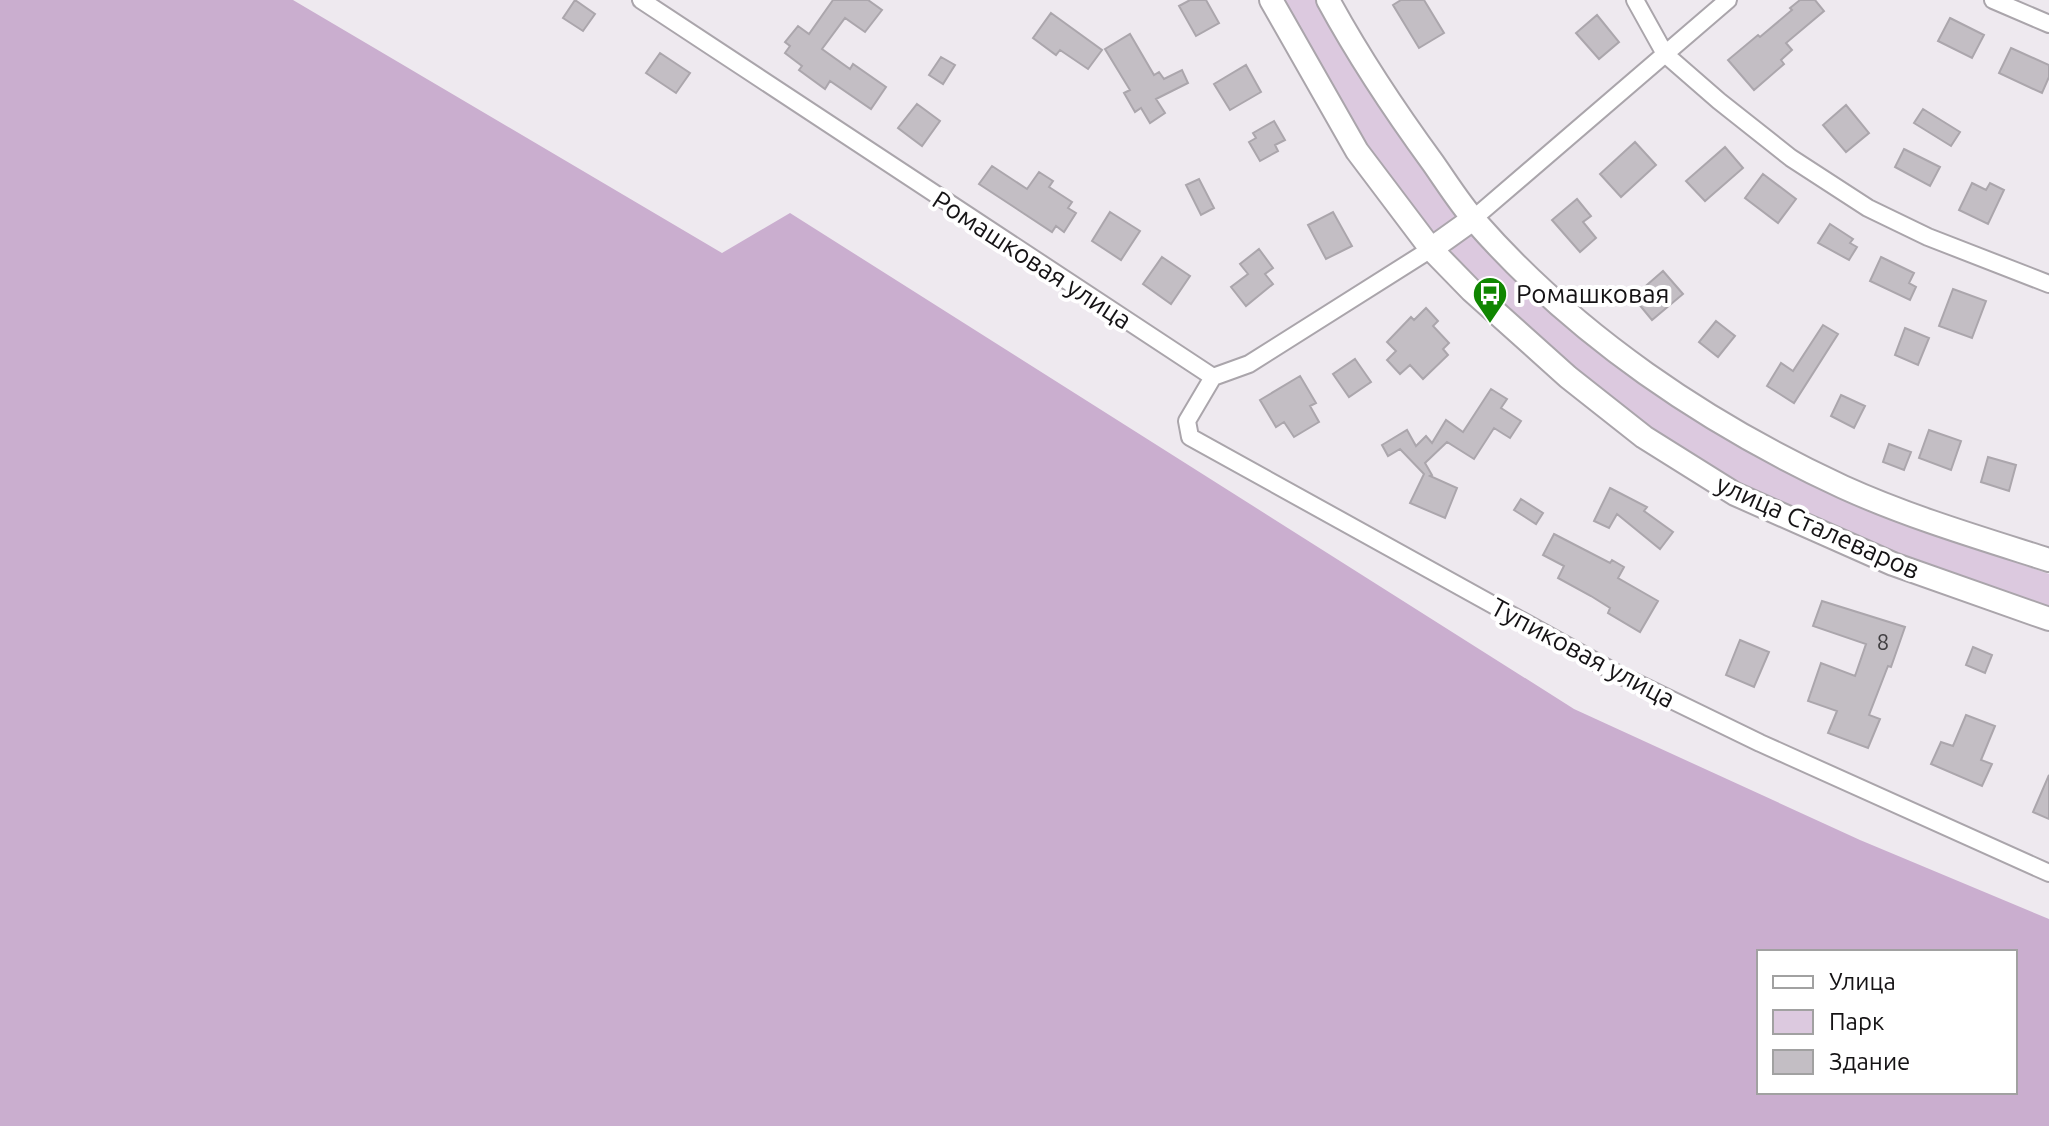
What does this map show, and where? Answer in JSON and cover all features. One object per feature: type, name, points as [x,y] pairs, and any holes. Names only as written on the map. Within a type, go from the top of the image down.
[{"type":"main road","name":"улица Сталеваров","points":[[1271,0],[1357,151],[1431,249],[1471,290],[1568,377],[1644,437],[1735,494],[1893,564],[2049,619]]},
{"type":"main road","name":"улица Сталеваров","points":[[1328,0],[1401,119],[1473,219],[1577,320],[1626,360],[1689,404],[1765,448],[1844,487],[1917,517],[2049,560]]},
{"type":"main road","points":[[1431,249],[1473,219]]},
{"type":"street","name":"Ромашковая улица","points":[[641,0],[1213,377]]},
{"type":"street","points":[[1635,0],[1665,54],[1791,158],[1868,208],[1940,242],[2049,284]]},
{"type":"street","points":[[1473,219],[1728,0]]},
{"type":"street","points":[[1993,0],[2049,24]]},
{"type":"street","points":[[1213,377],[1249,364],[1431,249]]},
{"type":"street","name":"Тупиковая улица","points":[[1213,377],[1187,421],[1190,437],[1616,673],[1760,743],[2049,873]]},
{"type":"green space","points":[[1281,0],[1319,0],[1399,136],[1452,206],[1458,225],[1442,236],[1424,224],[1403,200],[1332,91]]},
{"type":"green space","points":[[1465,234],[1474,235],[1645,385],[1733,444],[1802,480],[1876,513],[2049,574],[2049,608],[1884,550],[1829,527],[1774,502],[1672,446],[1610,401],[1451,253],[1452,246]]},
{"type":"shaded area","points":[[0,0],[293,0],[722,253],[790,213],[1574,709],[1860,840],[2049,919],[2049,1126],[0,1126]]},
{"type":"building","points":[[575,0],[595,14],[583,31],[563,18]]},
{"type":"building","points":[[833,0],[868,0],[882,10],[865,32],[845,18],[822,49],[850,69],[853,64],[886,87],[871,109],[830,81],[825,89],[799,70],[802,66],[785,53],[790,46],[785,42],[798,26],[809,34]]},
{"type":"building","points":[[1190,0],[1206,0],[1219,23],[1196,36],[1179,6]]},
{"type":"building","points":[[1401,0],[1424,0],[1444,33],[1419,48],[1393,5]]},
{"type":"building","points":[[1800,0],[1815,0],[1824,11],[1786,43],[1792,50],[1781,60],[1784,64],[1754,90],[1728,60],[1758,35],[1760,37]]},
{"type":"building","points":[[1051,13],[1102,50],[1088,69],[1060,50],[1056,55],[1033,38]]},
{"type":"building","points":[[1597,15],[1619,42],[1599,59],[1576,33]]},
{"type":"building","points":[[1950,18],[1984,35],[1972,58],[1938,41]]},
{"type":"building","points":[[1130,34],[1154,75],[1159,72],[1164,79],[1182,70],[1188,83],[1156,99],[1165,113],[1150,123],[1141,108],[1135,112],[1124,93],[1130,90],[1105,49]]},
{"type":"building","points":[[2011,48],[2049,65],[2049,77],[2042,93],[1999,73]]},
{"type":"building","points":[[660,53],[690,73],[676,93],[646,73]]},
{"type":"building","points":[[941,57],[955,65],[943,84],[929,75]]},
{"type":"building","points":[[1246,65],[1261,92],[1230,110],[1214,84]]},
{"type":"building","points":[[917,104],[940,121],[922,146],[898,128]]},
{"type":"building","points":[[1846,105],[1869,133],[1846,152],[1823,125]]},
{"type":"building","points":[[1923,109],[1960,132],[1951,146],[1914,123]]},
{"type":"building","points":[[1274,121],[1285,140],[1275,145],[1278,151],[1260,161],[1249,142],[1256,138],[1253,133]]},
{"type":"building","points":[[1635,142],[1656,165],[1621,197],[1600,174]]},
{"type":"building","points":[[1725,147],[1743,168],[1705,201],[1686,181]]},
{"type":"building","points":[[1904,149],[1940,167],[1930,186],[1895,167]]},
{"type":"building","points":[[992,166],[1027,189],[1039,172],[1053,181],[1049,187],[1072,202],[1068,208],[1076,213],[1064,232],[1056,226],[1052,232],[979,184]]},
{"type":"building","points":[[1763,174],[1796,199],[1778,223],[1745,198]]},
{"type":"building","points":[[1199,179],[1214,208],[1201,215],[1186,185]]},
{"type":"building","points":[[1972,183],[1986,190],[1990,183],[2004,190],[1988,224],[1959,210]]},
{"type":"building","points":[[1577,199],[1591,216],[1583,222],[1596,238],[1580,252],[1552,220]]},
{"type":"building","points":[[1110,212],[1140,231],[1121,260],[1092,241]]},
{"type":"building","points":[[1333,212],[1352,246],[1326,259],[1308,225]]},
{"type":"building","points":[[1830,224],[1853,239],[1850,243],[1857,247],[1849,260],[1818,243]]},
{"type":"building","points":[[1259,249],[1273,268],[1265,274],[1273,284],[1246,306],[1231,287],[1248,274],[1240,264]]},
{"type":"building","points":[[1162,257],[1190,276],[1171,304],[1143,284]]},
{"type":"building","points":[[1881,257],[1914,273],[1909,283],[1916,287],[1910,300],[1870,281]]},
{"type":"building","points":[[1663,271],[1683,294],[1652,320],[1633,297]]},
{"type":"building","points":[[1953,289],[1986,301],[1972,338],[1939,326]]},
{"type":"building","points":[[1426,308],[1438,321],[1433,326],[1449,343],[1443,349],[1448,355],[1423,379],[1410,365],[1400,374],[1387,360],[1396,351],[1387,342],[1411,317],[1414,320]]},
{"type":"building","points":[[1716,321],[1735,336],[1718,357],[1699,342]]},
{"type":"building","points":[[1823,325],[1838,334],[1794,403],[1767,386],[1781,363],[1793,371]]},
{"type":"building","points":[[1905,328],[1929,338],[1918,365],[1895,355]]},
{"type":"building","points":[[1355,359],[1371,382],[1349,397],[1333,374]]},
{"type":"building","points":[[1300,376],[1316,403],[1310,406],[1319,422],[1294,437],[1284,422],[1276,427],[1260,400]]},
{"type":"building","points":[[1491,389],[1507,399],[1501,408],[1521,421],[1510,438],[1494,428],[1474,459],[1447,442],[1425,463],[1430,476],[1457,488],[1445,518],[1410,503],[1424,474],[1400,449],[1388,456],[1382,445],[1407,430],[1416,446],[1426,436],[1432,443],[1446,420],[1463,432]]},
{"type":"building","points":[[1841,395],[1865,406],[1854,428],[1831,416]]},
{"type":"building","points":[[1929,430],[1961,441],[1951,470],[1919,458]]},
{"type":"building","points":[[1889,444],[1911,452],[1904,470],[1883,462]]},
{"type":"building","points":[[1988,457],[2016,465],[2009,491],[1981,482]]},
{"type":"building","points":[[1610,488],[1647,507],[1644,511],[1673,532],[1660,549],[1617,514],[1609,528],[1594,521]]},
{"type":"building","points":[[1521,499],[1543,513],[1536,524],[1514,510]]},
{"type":"building","points":[[1554,534],[1624,567],[1618,578],[1658,601],[1640,632],[1608,613],[1610,608],[1558,578],[1564,566],[1543,555]]},
{"type":"building","points":[[1822,601],[1905,627],[1869,715],[1880,719],[1868,748],[1828,733],[1837,711],[1808,701],[1821,663],[1855,676],[1866,644],[1813,626]]},
{"type":"building","points":[[1740,640],[1769,652],[1754,687],[1726,675]]},
{"type":"building","points":[[1973,647],[1992,655],[1985,673],[1966,665]]},
{"type":"building","points":[[1966,715],[1995,726],[1981,760],[1992,764],[1982,786],[1931,764],[1941,742],[1953,746]]},
{"type":"building","points":[[2049,775],[2049,819],[2033,812]]},
{"type":"place","name":"Ромашковая","points":[[1490,325]]}]
